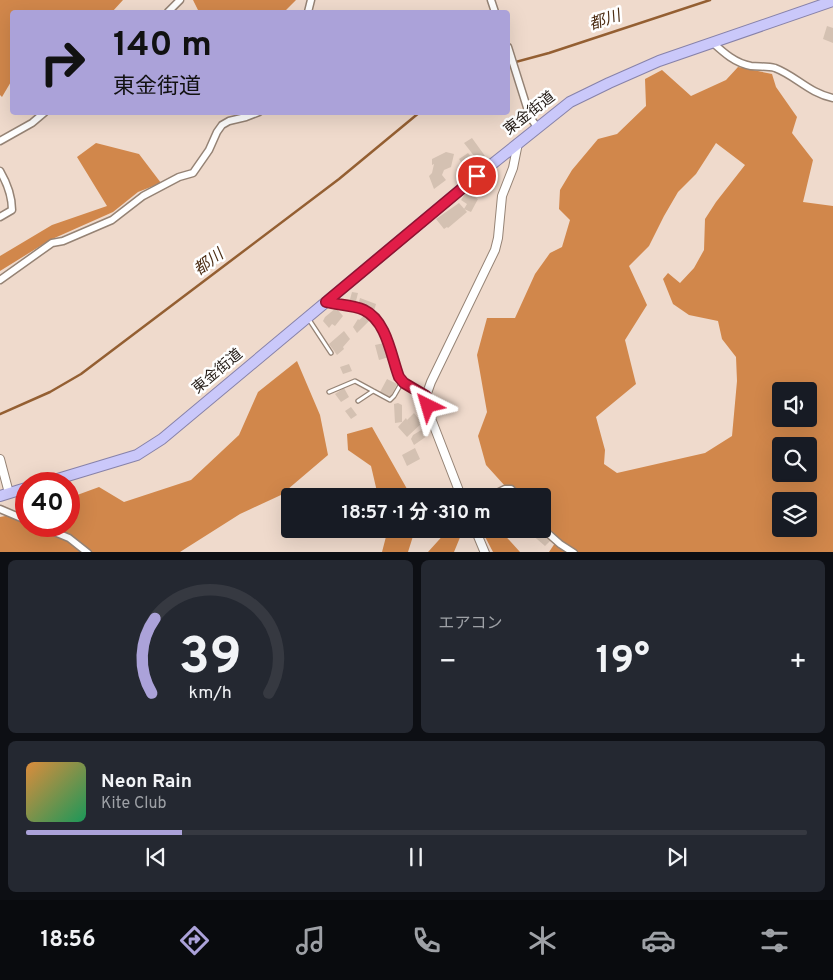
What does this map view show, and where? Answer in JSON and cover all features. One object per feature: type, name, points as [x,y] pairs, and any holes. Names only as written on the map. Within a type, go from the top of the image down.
[{"type":"highway","name":"東金街道","points":[[80,472],[137,455],[152,447],[570,102],[609,82],[659,61],[833,1]]},
{"type":"street","points":[[170,10],[180,0]]},
{"type":"street","points":[[712,42],[724,54],[741,63],[773,68],[791,76],[815,93],[833,98]]},
{"type":"street","points":[[510,56],[530,116],[538,127]]},
{"type":"street","points":[[0,141],[32,123],[41,115]]},
{"type":"street","points":[[0,280],[52,243],[63,241],[112,220],[143,196],[179,177],[192,173],[209,150],[222,125],[229,120],[251,115]]},
{"type":"street","points":[[458,488],[432,421],[426,396],[495,250],[502,196],[513,168],[518,143]]},
{"type":"street","points":[[0,171],[6,181],[12,199],[12,210],[0,217]]},
{"type":"street","points":[[326,302],[365,310],[373,317],[382,327],[396,370],[402,382],[426,396]]},
{"type":"street","points":[[0,459],[5,495]]},
{"type":"street","points":[[0,509],[15,515]]},
{"type":"street","points":[[551,536],[574,552]]},
{"type":"street","points":[[67,537],[88,552]]},
{"type":"street","points":[[479,538],[485,552]]},
{"type":"lane","points":[[308,318],[332,353]]},
{"type":"lane","points":[[329,392],[355,381],[390,400],[402,382]]},
{"type":"lane","points":[[358,401],[373,391]]},
{"type":"shaded area","points":[[0,0],[123,0],[114,10],[10,10],[10,83],[2,97],[0,95]]},
{"type":"shaded area","points":[[193,0],[296,0],[286,10],[198,10]]},
{"type":"shaded area","points":[[738,67],[772,74],[776,87],[797,117],[792,133],[813,160],[803,202],[833,206],[833,552],[549,552],[555,543],[550,538],[551,488],[507,488],[486,465],[478,436],[487,412],[477,355],[487,318],[515,318],[535,274],[550,253],[562,247],[570,220],[559,209],[560,190],[572,170],[598,139],[617,134],[646,106],[645,79],[662,70],[691,96],[726,80]],"holes":[[[716,143],[745,165],[705,219],[704,250],[694,268],[680,283],[668,273],[663,279],[673,304],[689,315],[718,321],[722,339],[736,357],[737,381],[732,436],[705,453],[617,473],[604,464],[605,450],[596,417],[636,384],[625,340],[647,305],[629,266],[649,246],[678,192],[696,174]]]},
{"type":"shaded area","points":[[96,143],[139,154],[161,183],[138,192],[113,212],[50,240],[0,271],[0,256],[52,225],[107,206],[77,157]]},
{"type":"shaded area","points":[[297,361],[320,415],[328,455],[289,488],[281,488],[281,495],[240,514],[180,552],[0,552],[0,517],[15,514],[15,537],[80,537],[80,494],[99,487],[124,502],[191,480],[239,435],[258,392]]},
{"type":"shaded area","points":[[372,427],[406,488],[376,488],[371,466],[348,450],[347,434]]},
{"type":"shaded area","points":[[386,538],[412,538],[408,552],[382,552]]},
{"type":"shaded area","points":[[441,538],[460,538],[454,552],[428,552]]},
{"type":"shaded area","points":[[486,538],[507,538],[520,552],[493,552]]},
{"type":"building","points":[[827,26],[833,28],[833,43],[823,39]]},
{"type":"building","points":[[472,138],[485,156],[478,161],[464,143]]},
{"type":"building","points":[[446,152],[454,154],[451,167],[444,170],[442,175],[446,180],[434,189],[429,176],[432,173],[434,164],[432,165],[432,159]]},
{"type":"building","points":[[468,153],[479,166],[470,173],[469,171],[467,172],[459,159]]},
{"type":"building","points":[[466,192],[478,199],[471,212],[464,209],[467,204],[461,200]]},
{"type":"building","points":[[459,203],[467,212],[448,228],[444,229],[436,219]]},
{"type":"building","points":[[352,292],[358,293],[355,305],[349,303]]},
{"type":"building","points":[[360,298],[376,304],[374,311],[358,305]]},
{"type":"building","points":[[336,308],[343,316],[335,326],[332,324],[329,328],[323,321]]},
{"type":"building","points":[[365,315],[369,321],[357,333],[353,327],[358,319]]},
{"type":"building","points":[[344,331],[350,339],[343,347],[344,349],[337,355],[329,344]]},
{"type":"building","points":[[384,343],[389,357],[379,360],[375,345]]},
{"type":"building","points":[[349,364],[352,371],[343,374],[340,367]]},
{"type":"building","points":[[387,379],[397,384],[390,398],[380,392]]},
{"type":"building","points":[[344,388],[349,397],[341,402],[335,394]]},
{"type":"building","points":[[394,404],[402,405],[402,422],[395,423]]},
{"type":"building","points":[[351,407],[357,415],[351,419],[345,411]]},
{"type":"building","points":[[414,413],[422,423],[407,437],[398,427],[406,418],[407,420]]},
{"type":"building","points":[[423,429],[427,436],[414,445],[411,439],[413,435]]},
{"type":"building","points":[[415,448],[420,459],[407,466],[402,455]]},
{"type":"building","points":[[536,538],[549,538],[551,540],[545,546]]},
{"type":"waterway","name":"都川","points":[[510,63],[549,53],[710,0]]},
{"type":"waterway","name":"都川","points":[[0,414],[50,392],[81,374],[339,179],[416,115]]},
{"type":"route","points":[[428,406],[426,396],[404,383],[399,377],[382,327],[373,317],[365,310],[326,302],[477,176]]}]
